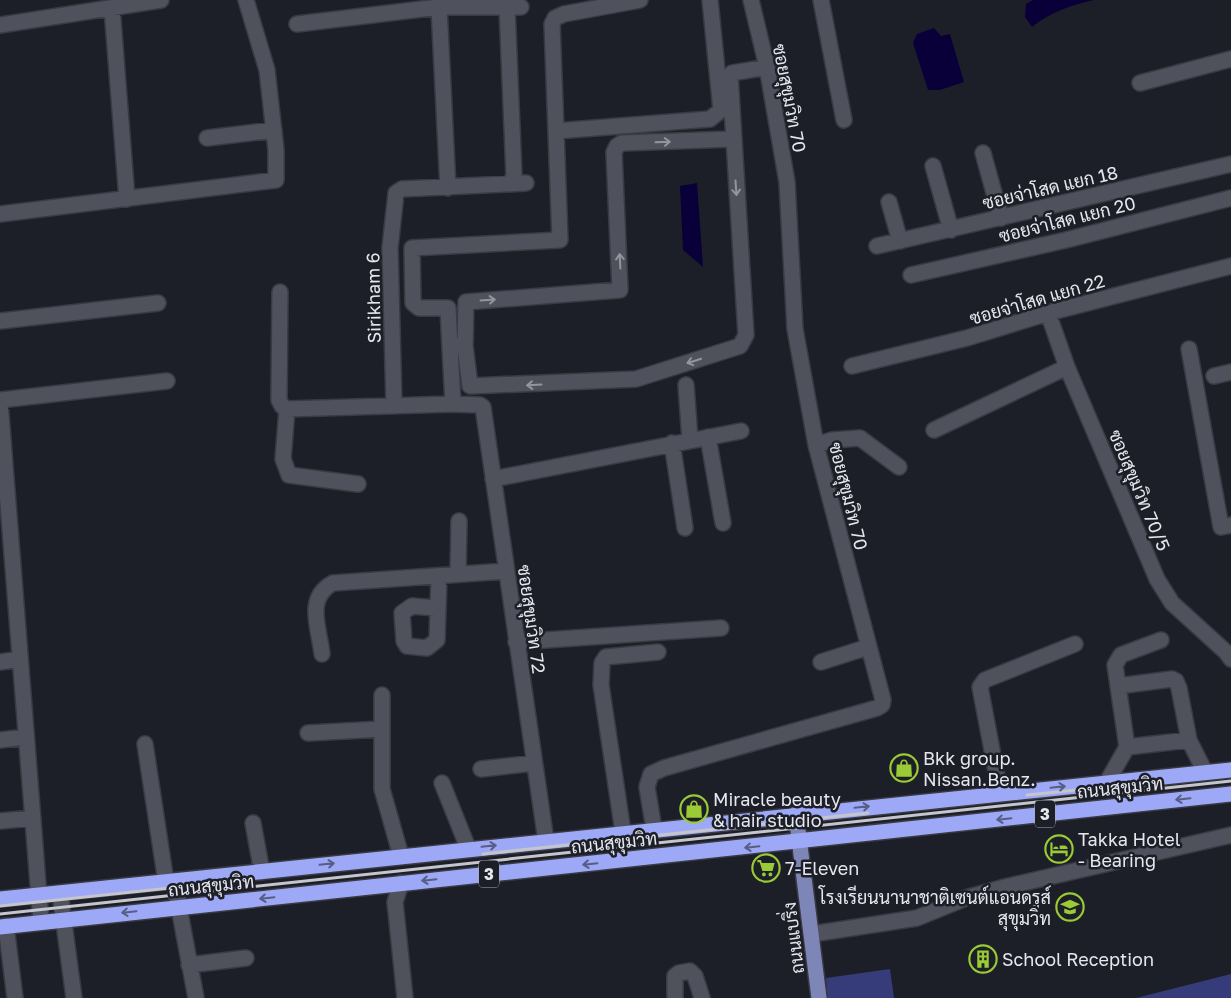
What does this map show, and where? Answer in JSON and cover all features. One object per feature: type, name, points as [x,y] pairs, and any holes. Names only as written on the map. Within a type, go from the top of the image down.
[{"type":"highway","name":"ถนนสุขุมวิท","points":[[0,899],[1000,792],[1231,770]]},
{"type":"highway","name":"ถนนสุขุมวิท","points":[[3,927],[1231,794]]},
{"type":"main road","name":"ถนนแบริ่ง","points":[[796,814],[819,998]]},
{"type":"street","points":[[0,24],[160,0]]},
{"type":"street","points":[[0,214],[273,181],[277,178],[267,70],[246,0]]},
{"type":"street","points":[[640,0],[564,14],[555,18],[552,24],[560,240],[412,248],[413,303],[418,308],[448,308],[470,386],[636,380],[740,346],[746,334],[732,139],[730,75],[767,67]]},
{"type":"street","points":[[556,131],[710,119],[716,115],[721,110],[710,0]]},
{"type":"street","name":"ซอยสุขุมวิท 70","points":[[654,829],[646,787],[651,774],[664,768],[882,705],[883,700],[816,445],[795,329],[787,182],[767,67],[751,0]]},
{"type":"street","points":[[821,0],[844,120]]},
{"type":"street","points":[[439,7],[448,188],[504,185],[511,182],[526,183]]},
{"type":"street","points":[[297,24],[439,7],[514,7],[514,176],[511,182]]},
{"type":"street","points":[[112,8],[127,199]]},
{"type":"street","points":[[1140,83],[1231,59]]},
{"type":"street","points":[[207,138],[274,130]]},
{"type":"street","points":[[280,292],[279,400],[282,406],[287,409],[453,404],[464,305],[469,301],[620,290],[614,152],[617,146],[622,144],[732,139]]},
{"type":"street","points":[[983,153],[1002,218]]},
{"type":"street","name":"ซอยจ่าโสด แยก 18","points":[[877,246],[1231,164]]},
{"type":"street","points":[[933,166],[951,230]]},
{"type":"street","name":"Sirikham 6","points":[[394,406],[390,248],[398,191],[402,189],[448,188]]},
{"type":"street","name":"ซอยจ่าโสด แยก 20","points":[[911,275],[1056,242],[1231,198]]},
{"type":"street","points":[[889,202],[900,242]]},
{"type":"street","name":"ซอยจ่าโสด แยก 22","points":[[852,366],[967,338],[1048,313],[1231,266]]},
{"type":"street","points":[[0,321],[158,303]]},
{"type":"street","name":"ซอยสุขุมวิท 70/5","points":[[1048,313],[1067,366],[1165,594],[1229,653]]},
{"type":"street","points":[[1188,349],[1221,527],[1231,525]]},
{"type":"street","points":[[934,430],[1067,366]]},
{"type":"street","points":[[1214,376],[1231,372]]},
{"type":"street","points":[[42,922],[20,659],[4,503],[0,401],[167,381]]},
{"type":"street","points":[[686,385],[690,440]]},
{"type":"street","name":"ซอยสุขุมวิท 72","points":[[453,404],[480,404],[484,410],[546,841]]},
{"type":"street","points":[[287,409],[283,458],[289,474],[358,484]]},
{"type":"street","points":[[493,479],[741,431]]},
{"type":"street","points":[[708,437],[723,523]]},
{"type":"street","points":[[816,445],[832,440],[860,438],[899,467]]},
{"type":"street","points":[[672,443],[685,528]]},
{"type":"street","points":[[458,574],[459,521]]},
{"type":"street","points":[[322,654],[315,602],[322,590],[333,583],[506,571]]},
{"type":"street","points":[[436,608],[440,600],[439,576]]},
{"type":"street","points":[[516,642],[721,628]]},
{"type":"street","points":[[1107,782],[1127,747],[1115,665],[1121,656],[1161,640]]},
{"type":"street","points":[[1000,792],[980,687],[985,680],[1075,644]]},
{"type":"street","points":[[821,662],[868,647]]},
{"type":"street","points":[[622,832],[601,685],[602,663],[606,657],[617,654],[658,652]]},
{"type":"street","points":[[0,662],[20,659]]},
{"type":"street","points":[[1118,686],[1172,679],[1176,681],[1189,740],[1205,772]]},
{"type":"street","points":[[382,695],[382,789],[401,856]]},
{"type":"street","points":[[308,733],[382,729]]},
{"type":"street","points":[[0,740],[26,737]]},
{"type":"street","points":[[1127,747],[1189,740]]},
{"type":"street","points":[[145,744],[170,882],[178,907],[196,998]]},
{"type":"street","points":[[481,769],[534,763]]},
{"type":"street","points":[[442,783],[468,848]]},
{"type":"street","points":[[0,821],[33,818]]},
{"type":"street","points":[[253,823],[262,872]]},
{"type":"street","points":[[812,934],[917,918],[966,898],[1005,887],[1231,835]]},
{"type":"street","points":[[401,883],[395,902],[395,910],[405,998]]},
{"type":"street","points":[[60,893],[74,998]]},
{"type":"street","points":[[3,927],[16,998]]},
{"type":"street","points":[[189,965],[246,958]]},
{"type":"street","points":[[675,998],[676,976],[679,973],[690,971],[695,976],[702,998]]},
{"type":"shaded area","points":[[1033,0],[1094,0],[1062,10],[1046,17],[1032,27],[1025,17],[1026,4]]},
{"type":"shaded area","points":[[934,28],[941,36],[950,34],[964,82],[940,90],[928,90],[913,43],[917,34]]},
{"type":"shaded area","points":[[697,183],[703,267],[683,250],[680,186]]},
{"type":"shaded area","points":[[890,969],[894,998],[827,998],[826,978]]},
{"type":"shaded area","points":[[1231,974],[1231,998],[1136,998]]},
{"type":"railway","points":[[0,914],[1231,781]]},
{"type":"railway","points":[[1027,795],[1146,783]]},
{"type":"railway","points":[[483,854],[868,813]]},
{"type":"railway","points":[[0,906],[199,885]]},
{"type":"place","name":"Bkk group. Nissan.Benz.","points":[[904,768]]},
{"type":"place","name":"Miracle beauty & hair studio","points":[[694,809]]},
{"type":"place","name":"Takka Hotel - Bearing","points":[[1059,849]]},
{"type":"place","name":"7-Eleven","points":[[766,868]]},
{"type":"place","name":"โรงเรียนนานาชาติเซนต์แอนดรูส์ สุขุมวิท","points":[[1070,907]]},
{"type":"place","name":"School Reception","points":[[983,959]]}]
